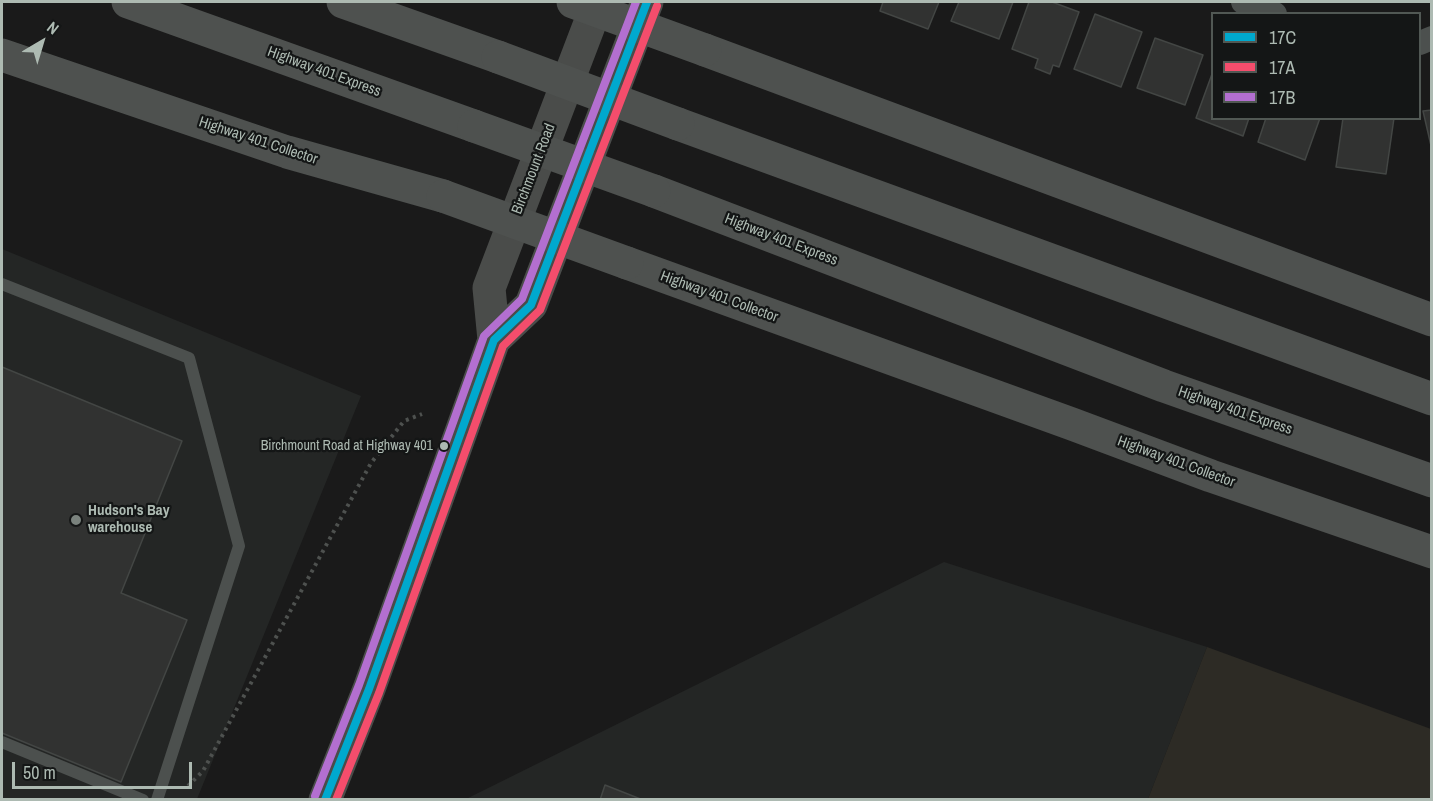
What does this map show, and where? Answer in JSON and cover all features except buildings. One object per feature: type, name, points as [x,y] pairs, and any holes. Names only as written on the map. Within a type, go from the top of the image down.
[{"type":"highway","name":"Highway 401 Express","points":[[128,2],[654,191],[1164,386],[1431,481]]},
{"type":"highway","points":[[343,2],[1423,396]]},
{"type":"highway","points":[[573,2],[1431,320]]},
{"type":"highway","points":[[2,41],[287,152]]},
{"type":"highway","name":"Highway 401 Collector","points":[[2,55],[287,152],[443,196],[1211,476],[1431,552]]},
{"type":"highway","points":[[2,68],[287,152]]},
{"type":"highway","points":[[1243,487],[1431,567]]},
{"type":"main road","name":"Birchmount Road","points":[[326,800],[369,689],[494,340],[489,288],[598,2]]},
{"type":"main road","name":"Birchmount Road","points":[[494,340],[531,304],[647,2]]},
{"type":"street","points":[[1243,2],[1270,12]]},
{"type":"lane","points":[[2,284],[189,358],[239,546],[157,800]]},
{"type":"lane","points":[[2,742],[143,800]]},
{"type":"path","points":[[188,786],[203,771],[371,463],[404,421],[422,414]]},
{"type":"shaded area","points":[[2,249],[361,396],[197,799],[2,799]]},
{"type":"shaded area","points":[[944,562],[1207,647],[1148,799],[464,800]]},
{"type":"shaded area","points":[[1207,647],[1431,729],[1431,799],[1148,799]]},
{"type":"transit line","name":"17B","points":[[315,796],[359,685],[484,336],[522,299],[636,2]]},
{"type":"transit line","name":"17C","points":[[325,800],[369,689],[494,340],[531,305],[647,2]]},
{"type":"transit line","name":"17A","points":[[336,800],[379,693],[503,346],[540,310],[657,6]]},
{"type":"place","name":"Birchmount Road at Highway 401","points":[[444,446]]},
{"type":"place","name":"Hudson's Bay warehouse","points":[[76,520]]}]
